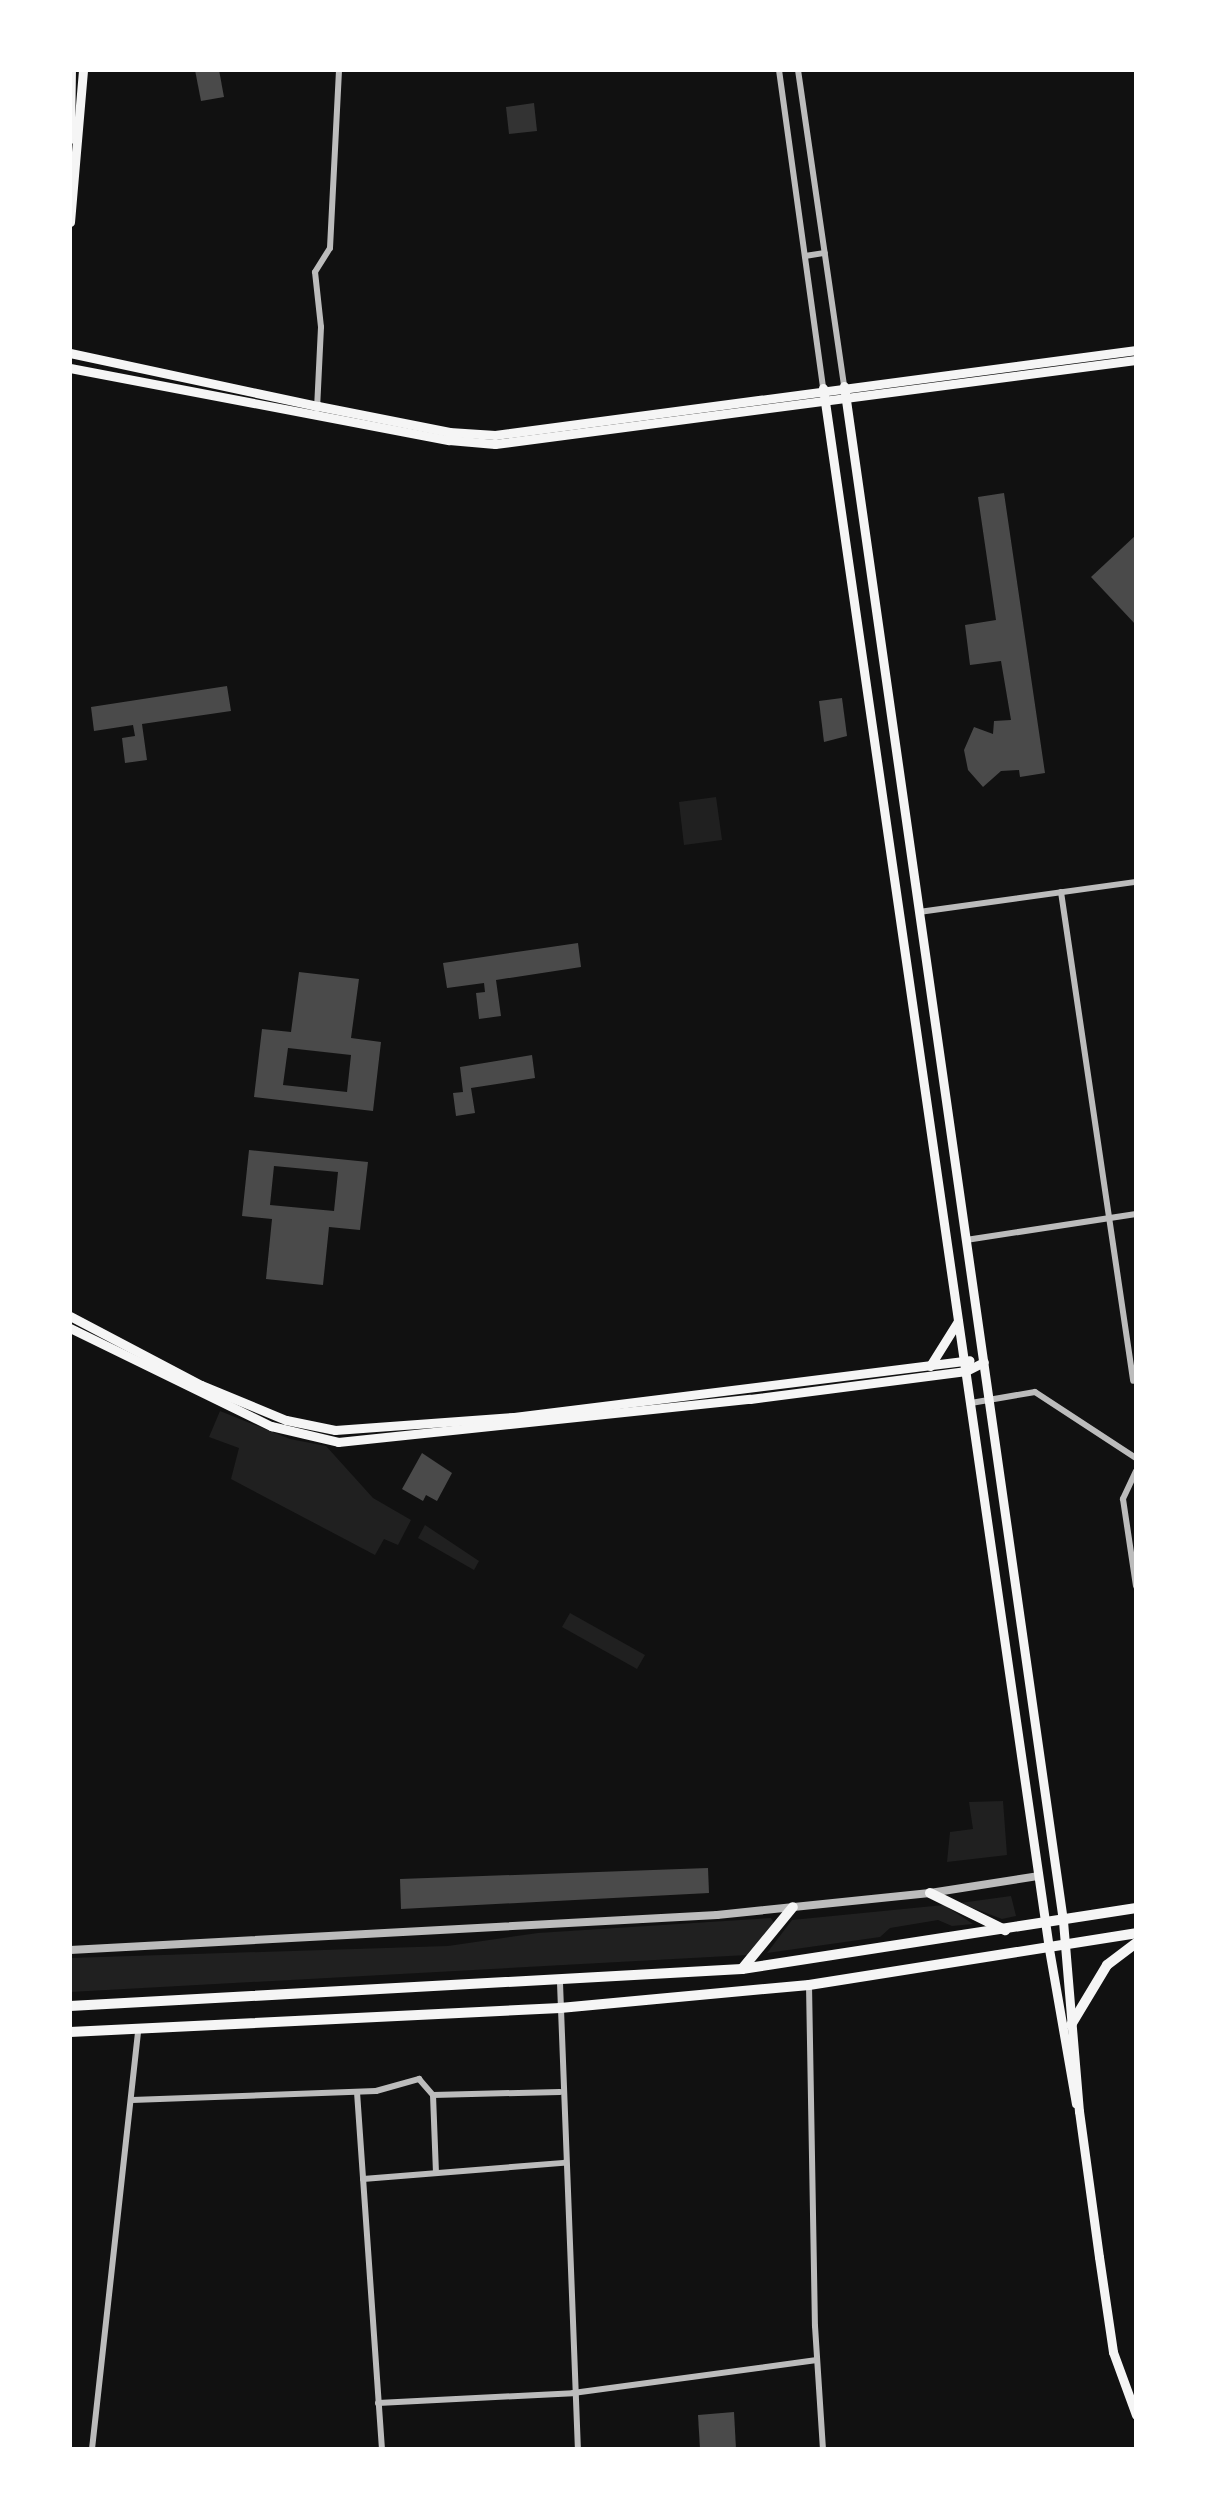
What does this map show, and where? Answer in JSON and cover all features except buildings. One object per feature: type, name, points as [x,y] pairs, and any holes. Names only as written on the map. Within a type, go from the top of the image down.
[{"type":"highway","points":[[930,1893],[1006,1930]]},
{"type":"highway","points":[[742,1969],[793,1907]]},
{"type":"highway","points":[[70,2006],[560,1983],[742,1969],[1136,1908]]},
{"type":"highway","points":[[70,2032],[560,2008],[809,1985],[1064,1947],[1136,1933]]},
{"type":"highway","points":[[1071,2025],[1107,1965],[1136,1943]]},
{"type":"main road","points":[[70,139],[71,70]]},
{"type":"main road","points":[[70,222],[83,70]]},
{"type":"main road","points":[[70,353],[317,411],[449,432],[503,434],[823,388],[1136,350]]},
{"type":"main road","points":[[70,368],[495,444],[1136,360]]},
{"type":"main road","points":[[844,386],[1063,1921],[1079,2111],[1111,2340],[1136,2415]]},
{"type":"main road","points":[[823,388],[1038,1876],[1069,2083],[1079,2111]]},
{"type":"main road","points":[[884,808],[904,805]]},
{"type":"main road","points":[[886,823],[906,820]]},
{"type":"main road","points":[[900,915],[919,912]]},
{"type":"main road","points":[[948,1243],[966,1240]]},
{"type":"main road","points":[[70,1316],[214,1391],[286,1420],[335,1430],[514,1417],[965,1360],[984,1362]]},
{"type":"main road","points":[[930,1366],[959,1317]]},
{"type":"main road","points":[[70,1328],[271,1426],[338,1442],[626,1413],[966,1371],[984,1362]]},
{"type":"street","points":[[317,411],[321,327],[315,272],[330,248],[339,70]]},
{"type":"street","points":[[779,70],[823,388]]},
{"type":"street","points":[[798,70],[844,386]]},
{"type":"street","points":[[805,256],[825,253]]},
{"type":"street","points":[[919,912],[1136,882]]},
{"type":"street","points":[[1061,892],[1133,1381]]},
{"type":"street","points":[[966,1240],[1136,1214]]},
{"type":"street","points":[[971,1403],[1035,1392],[1136,1458]]},
{"type":"street","points":[[1136,1471],[1123,1499],[1136,1586]]},
{"type":"street","points":[[70,1950],[393,1935],[793,1907],[930,1893],[1038,1876]]},
{"type":"street","points":[[560,1983],[560,2092],[578,2449]]},
{"type":"street","points":[[809,1985],[817,2360],[823,2449]]},
{"type":"street","points":[[92,2449],[138,2029]]},
{"type":"street","points":[[132,2100],[357,2092],[419,2079],[433,2095],[436,2173]]},
{"type":"street","points":[[357,2092],[382,2449]]},
{"type":"street","points":[[433,2095],[560,2092]]},
{"type":"street","points":[[363,2179],[563,2163]]},
{"type":"street","points":[[378,2403],[573,2393],[817,2360]]},
{"type":"shaded area","points":[[534,103],[537,131],[509,134],[506,107]]},
{"type":"shaded area","points":[[716,797],[722,840],[684,845],[679,802]]},
{"type":"shaded area","points":[[220,1411],[290,1439],[326,1446],[373,1498],[411,1520],[398,1545],[384,1539],[375,1555],[231,1479],[239,1448],[209,1437]]},
{"type":"shaded area","points":[[425,1525],[479,1561],[474,1570],[418,1538]]},
{"type":"shaded area","points":[[570,1613],[645,1655],[637,1669],[562,1627]]},
{"type":"shaded area","points":[[1003,1801],[1007,1855],[947,1862],[950,1832],[973,1829],[969,1802]]},
{"type":"shaded area","points":[[1011,1896],[1016,1916],[1002,1919],[960,1903]]},
{"type":"shaded area","points":[[944,1905],[973,1924],[952,1926],[938,1920],[890,1928],[880,1937],[767,1953],[792,1920]]},
{"type":"shaded area","points":[[771,1918],[774,1923],[747,1955],[70,1992],[70,1958],[448,1946],[538,1933]]}]
